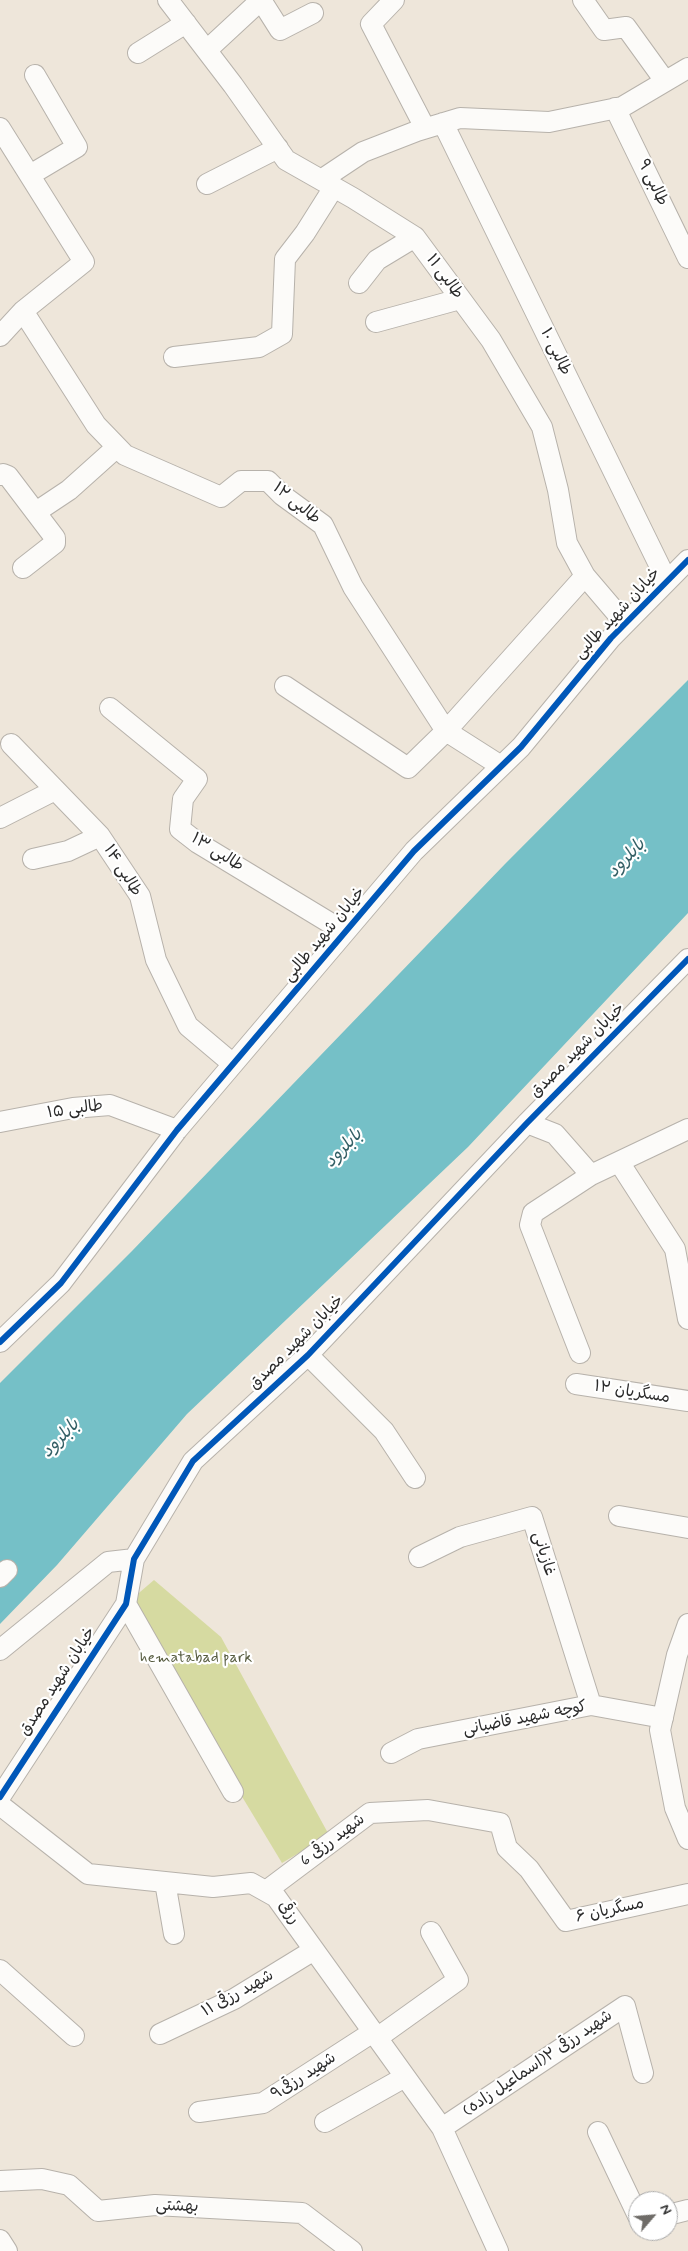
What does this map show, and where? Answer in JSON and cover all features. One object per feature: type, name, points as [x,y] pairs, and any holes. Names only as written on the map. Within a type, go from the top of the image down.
[{"type":"street","name":"طالبی ۱۱","points":[[168,0],[207,50],[286,160],[415,236],[491,340],[542,427],[558,490],[567,543],[585,576],[625,623]]},
{"type":"street","points":[[207,50],[261,0],[280,30],[313,14]]},
{"type":"street","name":"طالبی ۱۰","points":[[394,0],[371,24],[434,126],[667,581]]},
{"type":"street","points":[[584,0],[604,30],[626,27],[665,82]]},
{"type":"street","points":[[138,53],[186,23]]},
{"type":"street","points":[[174,358],[259,347],[282,334],[286,259],[305,233],[327,183],[363,152],[460,118],[549,122],[622,107],[688,68]]},
{"type":"street","points":[[30,175],[77,147],[35,75]]},
{"type":"street","name":"طالبی ۹","points":[[615,108],[688,258]]},
{"type":"street","points":[[0,128],[84,262],[23,311],[1,333]]},
{"type":"street","points":[[207,184],[278,148]]},
{"type":"street","points":[[358,283],[377,260],[415,236]]},
{"type":"street","points":[[376,322],[460,299]]},
{"type":"street","name":"طالبی ۱۲","points":[[23,311],[96,425],[124,456],[221,497],[242,481],[268,481],[282,495],[323,525],[353,587],[446,730],[501,766]]},
{"type":"street","points":[[36,512],[69,490],[117,447]]},
{"type":"street","points":[[0,475],[8,476],[56,538],[55,544],[23,568]]},
{"type":"street","name":"خیابان شهید طالبی","points":[[0,1342],[61,1284],[177,1130],[414,851],[521,747],[611,638],[688,560]]},
{"type":"street","points":[[285,686],[408,768],[446,730],[585,576]]},
{"type":"street","name":"طالبی ۱۳","points":[[110,708],[196,779],[183,799],[180,829],[198,843],[345,932]]},
{"type":"street","name":"طالبی ۱۴","points":[[11,744],[100,836],[140,896],[156,960],[188,1026],[232,1064]]},
{"type":"street","points":[[0,818],[55,790]]},
{"type":"street","points":[[32,859],[68,851],[100,836]]},
{"type":"street","name":"خیابان شهید مصدق","points":[[0,1797],[126,1604],[134,1559],[193,1461],[308,1355],[527,1123],[688,959]]},
{"type":"street","name":"طالبی ۱۵","points":[[0,1122],[73,1108],[110,1105],[177,1130]]},
{"type":"street","points":[[527,1123],[555,1134],[591,1175]]},
{"type":"street","points":[[580,1353],[530,1225],[534,1213],[591,1175],[688,1129]]},
{"type":"street","points":[[619,1162],[675,1249],[687,1310]]},
{"type":"street","points":[[308,1355],[384,1431],[415,1478]]},
{"type":"street","name":"مسگریان ۱۲","points":[[576,1384],[688,1401]]},
{"type":"street","points":[[619,1516],[688,1528]]},
{"type":"street","name":"غازیانی","points":[[419,1557],[460,1537],[532,1517],[590,1705]]},
{"type":"street","points":[[0,1650],[108,1562],[134,1559]]},
{"type":"street","points":[[126,1604],[233,1792]]},
{"type":"street","points":[[686,1831],[675,1808],[660,1730],[678,1655],[688,1624]]},
{"type":"street","name":"کوچه شهید قاضیانی","points":[[391,1753],[418,1740],[590,1705],[663,1718]]},
{"type":"street","name":"رزقی","points":[[0,1805],[88,1874],[213,1887],[251,1883],[276,1897],[442,2128],[498,2251]]},
{"type":"street","name":"شهید رزقی 6","points":[[266,1891],[370,1813],[428,1810],[500,1823],[507,1848],[529,1869]]},
{"type":"street","name":"مسگریان ۶","points":[[529,1869],[566,1921],[688,1894]]},
{"type":"street","points":[[165,1882],[174,1934]]},
{"type":"street","name":"شهید رزقی۹","points":[[199,2112],[263,2103],[375,2035],[458,1980],[431,1932]]},
{"type":"street","name":"شهید رزقی ۱۱","points":[[160,2034],[234,1999],[314,1950]]},
{"type":"street","points":[[0,1970],[74,2036]]},
{"type":"street","name":"شهید رزقی ۲(اسماعیل زاده)","points":[[442,2128],[625,2006],[643,2073]]},
{"type":"street","points":[[324,2122],[405,2077]]},
{"type":"street","points":[[598,2132],[628,2195]]},
{"type":"street","name":"بهشتی","points":[[0,2181],[42,2179],[69,2185],[98,2211],[155,2205],[302,2213],[352,2251]]},
{"type":"street","points":[[0,2240],[7,2251]]},
{"type":"green space","name":"hematabad park","points":[[154,1580],[221,1637],[329,1835],[282,1863],[126,1604]]},
{"type":"water","name":"بابلرود","points":[[688,680],[688,913],[468,1147],[187,1414],[57,1565],[0,1624],[0,1383],[132,1251],[505,864]]},
{"type":"cycle path","points":[[0,1342],[61,1283],[177,1130],[414,851],[521,747],[611,638],[688,560]]},
{"type":"cycle path","points":[[0,1797],[126,1604],[134,1559],[193,1461],[308,1355],[527,1123],[688,959]]}]
